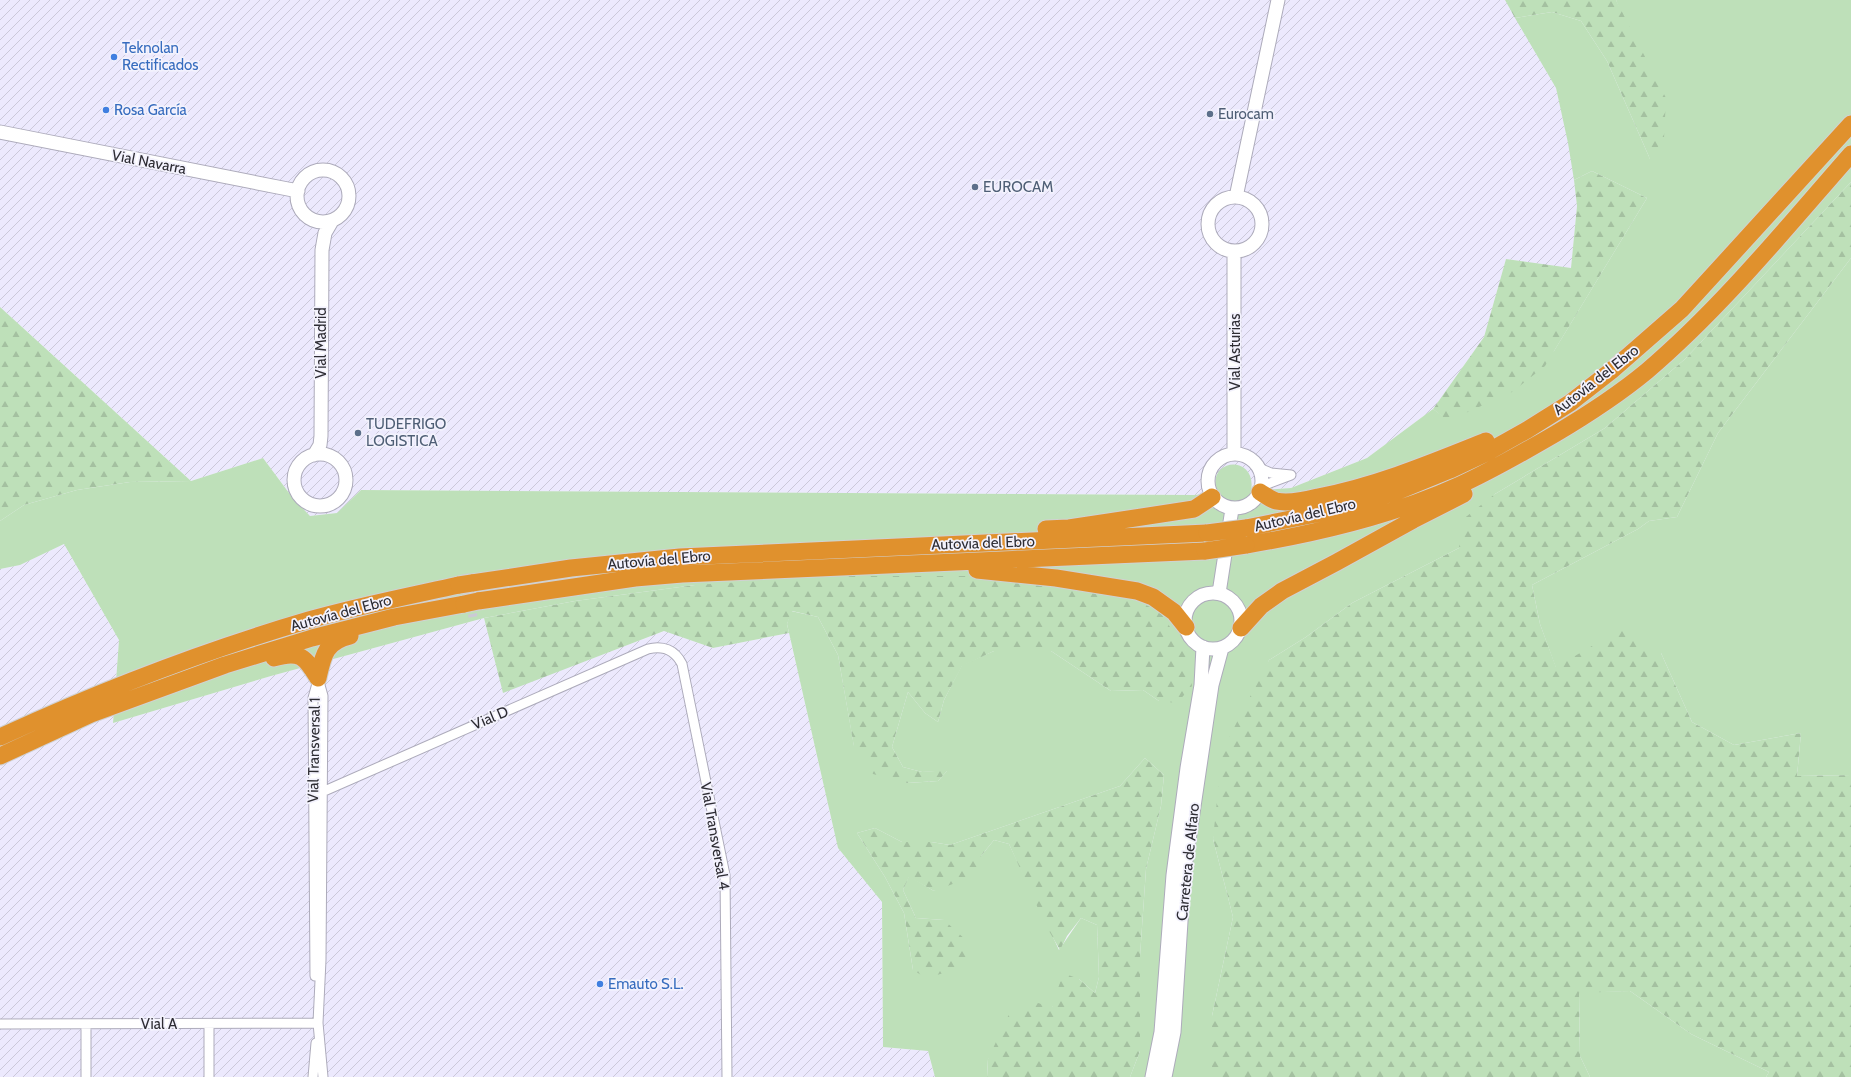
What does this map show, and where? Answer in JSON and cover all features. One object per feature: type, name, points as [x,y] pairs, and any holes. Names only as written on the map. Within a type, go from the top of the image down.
[{"type":"highway","name":"Autovía del Ebro","points":[[0,736],[138,678],[220,648],[309,620],[466,584],[571,568],[680,557],[884,546],[1207,533],[1246,528],[1341,509],[1396,492],[1450,470],[1527,430],[1570,403],[1611,371],[1682,310],[1851,124]]},
{"type":"highway","name":"Autovía del Ebro","points":[[0,756],[91,714],[226,665],[312,638],[394,617],[471,602],[642,577],[756,570],[1205,551],[1292,538],[1340,527],[1399,510],[1497,468],[1606,403],[1647,371],[1700,322],[1851,154]]},
{"type":"highway","points":[[1261,489],[1276,501],[1304,500],[1341,493],[1406,471],[1496,437],[1525,423],[1611,371]]},
{"type":"highway","points":[[1241,628],[1262,606],[1282,591],[1413,520],[1490,481],[1574,432],[1606,403]]},
{"type":"highway","points":[[884,546],[962,536],[1069,528],[1194,509],[1212,497]]},
{"type":"highway","points":[[893,564],[919,569],[1002,571],[1137,591],[1153,597],[1174,612],[1186,627]]},
{"type":"highway","points":[[318,678],[323,656],[330,644],[342,638],[437,616],[471,602]]},
{"type":"highway","points":[[116,705],[144,703],[208,679],[286,655],[303,657],[318,678]]},
{"type":"highway","points":[[0,727],[101,685],[138,678]]},
{"type":"street","points":[[1236,197],[1278,0]]},
{"type":"street","name":"Vial Navarra","points":[[0,132],[298,191]]},
{"type":"street","points":[[323,170],[338,174],[345,181],[349,191],[350,200],[346,210],[332,221],[323,223],[310,218],[300,209],[297,200],[298,191],[301,182],[308,174],[323,170]]},
{"type":"street","points":[[1236,197],[1246,199],[1255,205],[1260,214],[1262,224],[1260,235],[1254,244],[1245,249],[1234,251],[1224,249],[1216,243],[1210,234],[1208,223],[1210,213],[1216,204],[1225,198],[1236,197]]},
{"type":"street","name":"Vial Madrid","points":[[310,218],[322,250]]},
{"type":"street","name":"Vial Madrid","points":[[314,455],[320,445],[321,436],[322,250],[325,233],[332,221]]},
{"type":"street","name":"Vial Asturias","points":[[1234,251],[1234,454]]},
{"type":"street","name":"Vial Madrid","points":[[321,436],[324,448],[331,457]]},
{"type":"street","points":[[321,454],[331,457],[339,463],[346,482],[343,492],[337,500],[328,505],[318,506],[308,504],[300,498],[295,489],[294,479],[296,469],[302,461],[314,455],[321,454]]},
{"type":"street","points":[[1259,468],[1271,473],[1291,475],[1261,489],[1250,504],[1241,508],[1232,509],[1219,504],[1212,497],[1209,490],[1208,480],[1210,471],[1220,458],[1234,454],[1244,456],[1253,461],[1259,468],[1262,476],[1261,489]]},
{"type":"street","points":[[1219,594],[1232,509]]},
{"type":"street","points":[[1210,593],[1219,594],[1229,598],[1236,605],[1242,618],[1241,628],[1236,638],[1229,646],[1212,649],[1203,647],[1189,636],[1186,627],[1187,610],[1198,597],[1210,593]]},
{"type":"street","name":"Vial D","points":[[313,796],[648,649],[659,647],[669,650]]},
{"type":"street","name":"Carretera de Alfaro","points":[[1152,1077],[1161,1032],[1173,875],[1187,768],[1201,686],[1203,647]]},
{"type":"street","name":"Carretera de Alfaro","points":[[1165,1077],[1174,1032],[1184,874],[1212,685],[1222,648]]},
{"type":"street","name":"Vial Transversal 4","points":[[669,650],[682,664],[725,875],[727,1077]]},
{"type":"street","name":"Vial Transversal 1","points":[[313,1077],[318,1023],[321,960],[323,696],[318,678]]},
{"type":"street","name":"Vial Transversal 1","points":[[318,678],[313,698],[314,951],[323,1077]]},
{"type":"street","name":"Vial A","points":[[0,1024],[318,1023]]},
{"type":"street","points":[[86,1024],[86,1077]]},
{"type":"street","points":[[209,1024],[209,1077]]},
{"type":"shaded area","points":[[0,0],[1505,0],[1556,88],[1572,159],[1577,206],[1571,269],[1506,259],[1484,337],[1433,409],[1367,458],[1291,488],[1194,495],[361,490],[337,513],[310,516],[292,497],[263,458],[191,481],[0,307]]},
{"type":"shaded area","points":[[64,544],[119,640],[113,723],[271,676],[484,618],[503,692],[665,631],[713,648],[789,633],[838,848],[882,902],[883,1047],[928,1051],[935,1077],[0,1077],[0,569],[20,565]]},
{"type":"green space","points":[[1505,0],[1616,0],[1666,98],[1664,138],[1650,159],[1607,61],[1581,21],[1552,12],[1515,18]]},
{"type":"green space","points":[[1616,0],[1851,0],[1851,182],[1685,359],[1605,428],[1495,494],[1459,548],[1352,603],[1306,637],[1269,660],[1213,839],[1233,917],[1212,1016],[1212,1077],[1130,1077],[1140,1051],[1140,956],[1146,869],[1161,806],[1164,775],[1145,758],[1120,786],[950,845],[931,842],[902,842],[875,828],[857,833],[885,877],[904,913],[913,970],[944,920],[916,918],[903,890],[909,876],[934,891],[981,856],[994,840],[1009,844],[1059,950],[1081,918],[1097,925],[1099,977],[1095,993],[1079,979],[1052,1007],[988,1059],[987,1077],[935,1077],[928,1051],[883,1047],[882,902],[838,848],[787,624],[791,611],[818,617],[838,655],[854,746],[907,783],[938,781],[947,771],[922,772],[903,767],[892,747],[908,692],[925,713],[938,722],[944,700],[962,665],[994,651],[1051,651],[1111,691],[1143,690],[1159,701],[1186,651],[695,585],[575,601],[484,618],[271,676],[113,723],[119,640],[64,544],[20,565],[0,569],[0,521],[24,505],[77,490],[130,482],[191,481],[263,458],[292,497],[310,516],[337,513],[361,490],[1194,495],[1217,493],[1215,481],[1218,472],[1224,467],[1232,465],[1240,466],[1247,471],[1251,479],[1251,491],[1291,488],[1367,458],[1433,409],[1448,420],[1554,351],[1647,198],[1592,171],[1574,180],[1568,143],[1556,88],[1515,18],[1552,12],[1581,21],[1607,61],[1650,159],[1620,10]]},
{"type":"green space","points":[[1592,171],[1647,198],[1545,366],[1512,392],[1448,421],[1433,409],[1484,337],[1506,259],[1571,268],[1577,206],[1574,180]]},
{"type":"green space","points":[[1851,182],[1851,258],[1718,433],[1677,517],[1649,521],[1638,529],[1532,585],[1540,624],[1556,667],[1621,629],[1661,653],[1692,722],[1734,745],[1801,733],[1797,776],[1851,775],[1851,1077],[1766,1077],[1769,1072],[1691,1034],[1630,991],[1579,993],[1580,1056],[1590,1077],[1212,1077],[1212,1016],[1233,917],[1213,839],[1222,751],[1269,660],[1306,637],[1352,603],[1459,548],[1462,520],[1495,494],[1605,428],[1685,359]]},
{"type":"green space","points":[[1851,258],[1851,775],[1797,776],[1801,733],[1734,745],[1692,722],[1661,653],[1556,668],[1540,624],[1532,585],[1638,529],[1649,521],[1677,517],[1718,433]]},
{"type":"green space","points":[[0,307],[191,481],[130,482],[77,490],[24,505],[0,521]]},
{"type":"green space","points":[[845,576],[970,576],[1041,582],[1134,599],[1160,612],[1186,651],[1192,686],[1177,703],[1159,701],[1143,690],[1111,691],[1051,651],[994,651],[962,666],[944,700],[938,722],[925,713],[908,692],[892,747],[903,767],[922,772],[948,770],[938,781],[907,783],[873,774],[854,747],[838,655],[818,617],[792,611],[787,624],[789,633],[713,648],[664,631],[503,693],[484,618],[575,601],[695,585]]},
{"type":"green space","points":[[1145,758],[1164,775],[1161,806],[1146,869],[1140,956],[1140,1051],[1130,1077],[987,1077],[988,1059],[1011,1010],[1038,1003],[1052,1007],[1063,973],[1079,979],[1095,993],[1099,977],[1097,925],[1081,918],[1067,936],[1060,950],[1045,924],[1009,844],[994,840],[981,856],[982,873],[934,891],[909,877],[903,890],[916,918],[944,920],[967,941],[971,955],[951,971],[926,978],[913,970],[904,913],[885,877],[857,833],[875,828],[902,842],[931,842],[950,845],[1120,786]]},
{"type":"green space","points":[[1630,991],[1691,1034],[1769,1072],[1766,1077],[1590,1077],[1580,1056],[1579,992]]},
{"type":"tunnel","points":[[465,574],[473,617]]},
{"type":"place","name":"Teknolan Rectificados","points":[[114,57]]},
{"type":"place","name":"Rosa García","points":[[106,110]]},
{"type":"place","name":"Eurocam","points":[[1210,114]]},
{"type":"place","name":"EUROCAM","points":[[975,187]]},
{"type":"place","name":"TUDEFRIGO LOGISTICA","points":[[358,433]]},
{"type":"place","name":"Emauto S.L.","points":[[600,984]]}]
